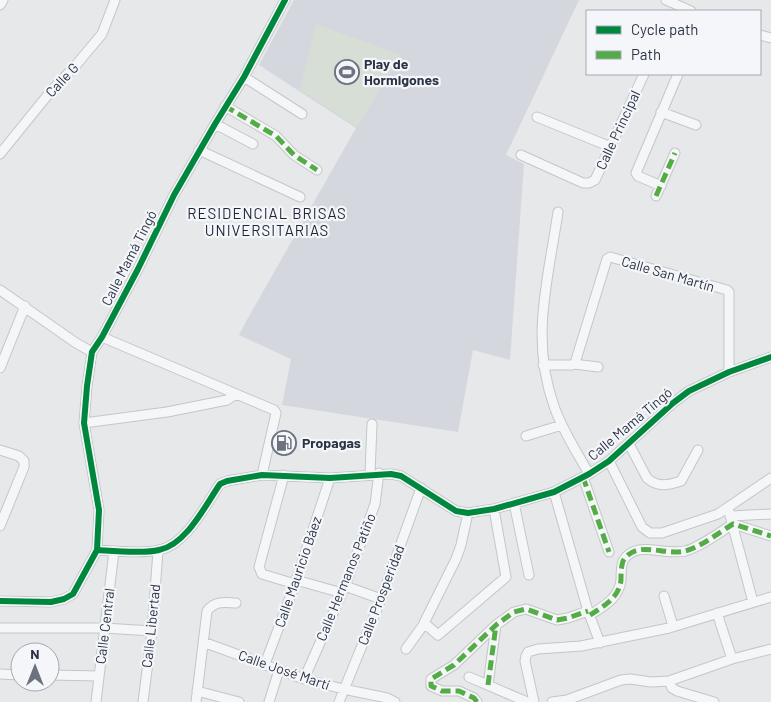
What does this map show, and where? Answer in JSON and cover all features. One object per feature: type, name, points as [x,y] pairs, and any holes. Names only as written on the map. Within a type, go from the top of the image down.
[{"type":"street","points":[[0,6],[3,0]]},
{"type":"street","name":"Calle G","points":[[0,154],[51,91],[102,34],[115,0]]},
{"type":"street","name":"Calle Mamá Tingó","points":[[0,601],[51,602],[64,599],[73,594],[97,550],[98,510],[84,423],[86,386],[92,352],[138,269],[174,195],[244,77],[285,0]]},
{"type":"street","points":[[671,5],[688,10]]},
{"type":"street","name":"Calle Principal","points":[[521,154],[583,183],[595,180],[644,75]]},
{"type":"street","points":[[661,186],[638,176],[636,173],[678,75]]},
{"type":"street","points":[[244,77],[302,114]]},
{"type":"street","points":[[226,106],[276,136],[294,155],[317,170]]},
{"type":"street","points":[[661,112],[696,126]]},
{"type":"street","points":[[537,117],[611,147]]},
{"type":"street","points":[[215,124],[253,144]]},
{"type":"street","points":[[199,150],[300,197]]},
{"type":"street","points":[[656,196],[675,153]]},
{"type":"street","points":[[558,212],[542,316],[541,339],[544,365],[554,405],[586,476],[609,552]]},
{"type":"street","name":"Calle San Martín","points":[[574,364],[607,259],[610,257],[729,292],[729,372]]},
{"type":"street","points":[[0,290],[92,352]]},
{"type":"street","points":[[0,368],[25,306]]},
{"type":"street","points":[[102,337],[276,412],[262,475]]},
{"type":"street","name":"Calle Mamá Tingó","points":[[97,550],[158,551],[172,545],[182,539],[220,484],[262,475],[330,478],[374,474],[401,476],[449,508],[468,513],[494,509],[554,492],[586,476],[609,461],[673,403],[689,392],[729,372],[771,357]]},
{"type":"street","points":[[544,365],[574,364],[598,367]]},
{"type":"street","points":[[84,423],[167,412],[227,400],[236,394]]},
{"type":"street","name":"Calle Hermanos Patiño","points":[[304,679],[344,589],[375,504],[372,424]]},
{"type":"street","points":[[526,436],[562,425]]},
{"type":"street","points":[[628,444],[647,478],[651,482],[662,485],[682,481],[698,450]]},
{"type":"street","points":[[0,450],[18,456],[24,461],[24,467],[0,526]]},
{"type":"street","points":[[609,461],[642,527],[650,533],[662,533],[708,518],[771,514]]},
{"type":"street","points":[[284,475],[260,567],[262,574],[296,582],[344,589],[381,599]]},
{"type":"street","name":"Calle Mauricio Báez","points":[[265,664],[296,582],[330,478]]},
{"type":"street","points":[[477,702],[474,698],[459,691],[442,691],[431,686],[431,679],[454,665],[496,625],[514,612],[526,609],[557,620],[589,613],[614,598],[621,582],[623,561],[628,554],[641,549],[666,552],[686,551],[697,547],[771,478]]},
{"type":"street","name":"Calle Prosperidad","points":[[339,702],[381,599],[421,488]]},
{"type":"street","points":[[554,492],[589,613],[600,643]]},
{"type":"street","points":[[514,503],[529,575]]},
{"type":"street","points":[[424,624],[439,634],[505,579],[494,509]]},
{"type":"street","points":[[406,649],[424,624],[456,559],[468,513]]},
{"type":"street","points":[[731,516],[771,536]]},
{"type":"street","points":[[731,516],[753,602]]},
{"type":"street","name":"Calle Central","points":[[96,702],[114,551]]},
{"type":"street","name":"Calle Libertad","points":[[143,702],[152,631],[158,551]]},
{"type":"street","points":[[664,596],[673,626]]},
{"type":"street","points":[[534,702],[525,661],[528,652],[538,648],[600,643],[673,626],[771,597]]},
{"type":"street","points":[[196,702],[207,611],[211,606],[219,602],[236,603]]},
{"type":"street","points":[[717,613],[732,659]]},
{"type":"street","points":[[488,685],[496,625]]},
{"type":"street","points":[[0,628],[104,628],[152,631]]},
{"type":"street","name":"Calle José Martí","points":[[203,642],[304,679],[343,690],[387,698],[395,702]]},
{"type":"street","points":[[552,702],[567,700],[621,680],[669,681],[732,659],[771,648]]},
{"type":"street","points":[[269,702],[279,670]]},
{"type":"street","points":[[60,675],[99,676]]},
{"type":"street","points":[[469,677],[527,702]]},
{"type":"street","points":[[669,681],[672,688],[677,691],[714,702]]},
{"type":"street","points":[[197,691],[238,702]]},
{"type":"shaded area","points":[[294,0],[579,0],[506,155],[524,164],[510,360],[473,350],[458,432],[282,405],[291,359],[239,335],[356,128],[259,65]]},
{"type":"shaded area","name":"Play de Hormigones","points":[[316,24],[401,55],[357,127],[300,90]]},
{"type":"marked path","points":[[225,106],[276,136],[294,155],[317,170]]},
{"type":"marked path","points":[[656,196],[675,153]]},
{"type":"marked path","points":[[583,477],[609,552]]},
{"type":"marked path","points":[[590,615],[614,597],[620,586],[623,561],[629,554],[635,551],[643,549],[668,552],[685,551],[703,543],[733,524],[771,536]]},
{"type":"marked path","points":[[477,702],[474,698],[459,691],[442,691],[431,686],[431,679],[454,665],[496,625],[514,612],[526,609],[557,620],[588,611]]},
{"type":"marked path","points":[[488,685],[496,625]]},
{"type":"cycle path","points":[[0,601],[51,602],[64,599],[73,594],[97,550],[99,510],[84,423],[92,352],[138,269],[174,195],[244,77],[285,0]]},
{"type":"cycle path","points":[[97,550],[145,552],[169,547],[186,533],[220,484],[262,475],[330,478],[391,474],[401,476],[456,511],[468,513],[494,509],[554,492],[589,474],[609,461],[673,403],[689,391],[729,372],[771,357]]},
{"type":"place","name":"Play de Hormigones","points":[[347,72]]},
{"type":"place","name":"Propagas","points":[[284,443]]},
{"type":"district","name":"RESIDENCIAL BRISAS UNIVERSITARIAS","points":[[267,222]]}]
